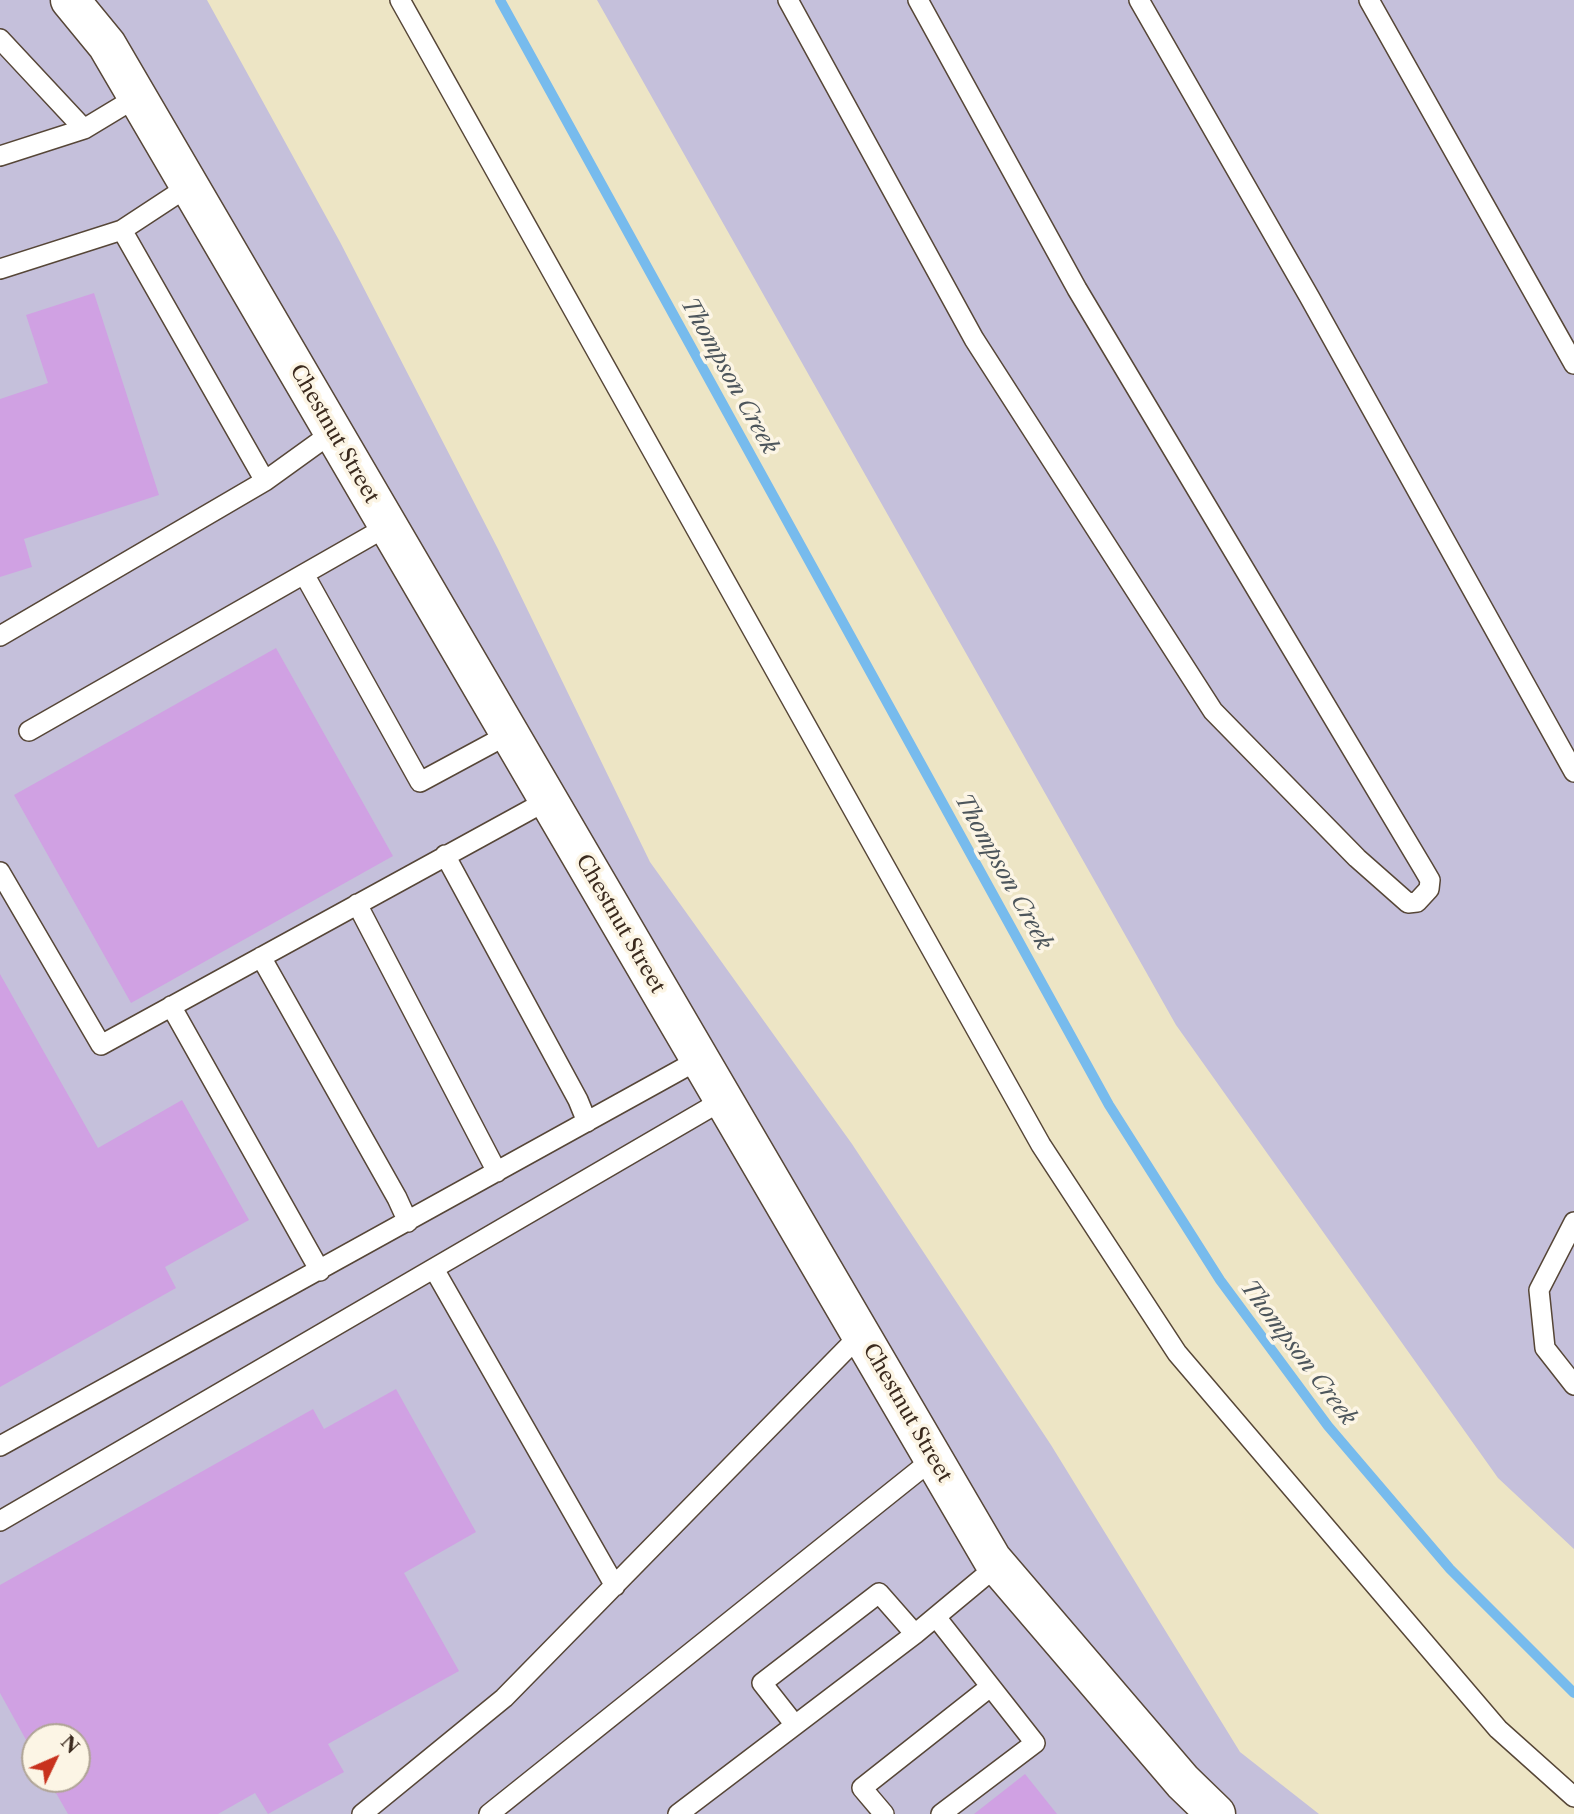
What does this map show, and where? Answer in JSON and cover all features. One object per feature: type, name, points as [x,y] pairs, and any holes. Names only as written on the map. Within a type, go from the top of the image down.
[{"type":"street","name":"Chestnut Street","points":[[70,0],[107,46],[992,1559],[1183,1782],[1216,1814]]},
{"type":"lane","points":[[400,0],[1049,1157],[1177,1353],[1498,1729],[1574,1797]]},
{"type":"lane","points":[[788,0],[974,339],[1213,711],[1357,858],[1408,903],[1417,902],[1429,889],[1430,880],[1077,289],[918,0]]},
{"type":"lane","points":[[1139,0],[1574,772]]},
{"type":"lane","points":[[1369,0],[1574,364]]},
{"type":"lane","points":[[0,40],[84,129]]},
{"type":"lane","points":[[0,156],[84,129],[136,97]]},
{"type":"lane","points":[[0,269],[122,230],[189,186]]},
{"type":"lane","points":[[122,230],[265,481]]},
{"type":"lane","points":[[0,636],[265,481],[333,432]]},
{"type":"lane","points":[[29,731],[387,526]]},
{"type":"lane","points":[[304,573],[420,782],[509,734]]},
{"type":"lane","points":[[0,872],[101,1045],[548,800]]},
{"type":"lane","points":[[445,855],[578,1100],[587,1122]]},
{"type":"lane","points":[[356,904],[497,1172]]},
{"type":"lane","points":[[261,957],[408,1222]]},
{"type":"lane","points":[[171,1006],[320,1271]]},
{"type":"lane","points":[[0,1446],[700,1059]]},
{"type":"lane","points":[[0,1521],[723,1100]]},
{"type":"lane","points":[[1574,1222],[1539,1290],[1545,1348],[1574,1385]]},
{"type":"lane","points":[[434,1269],[615,1586]]},
{"type":"lane","points":[[362,1814],[504,1698],[861,1334]]},
{"type":"lane","points":[[489,1814],[933,1459]]},
{"type":"lane","points":[[678,1814],[915,1634],[998,1565]]},
{"type":"lane","points":[[795,1725],[762,1683],[879,1592],[915,1634]]},
{"type":"lane","points":[[936,1617],[1035,1743],[941,1814]]},
{"type":"lane","points":[[884,1814],[862,1788],[990,1687]]},
{"type":"shaded area","points":[[0,0],[207,0],[340,242],[498,549],[650,862],[852,1144],[1051,1445],[1240,1752],[1319,1814],[0,1814]]},
{"type":"shaded area","points":[[597,0],[1574,0],[1574,1549],[1498,1478],[1176,1025]]},
{"type":"building","points":[[94,293],[159,495],[24,539],[32,567],[0,577],[0,399],[48,383],[26,315]]},
{"type":"building","points":[[276,648],[393,856],[131,1003],[14,795]]},
{"type":"building","points":[[0,974],[98,1148],[182,1100],[249,1220],[165,1267],[176,1288],[0,1387]]},
{"type":"building","points":[[396,1389],[476,1532],[404,1573],[459,1671],[328,1744],[344,1772],[268,1814],[255,1793],[218,1814],[68,1814],[56,1793],[91,1793],[91,1723],[21,1723],[21,1731],[0,1693],[0,1585],[313,1409],[324,1429]]},
{"type":"building","points":[[1025,1774],[1057,1814],[974,1814]]},
{"type":"waterway","name":"Thompson Creek","points":[[500,0],[1109,1105],[1220,1280],[1328,1426],[1450,1569],[1574,1693]]}]
